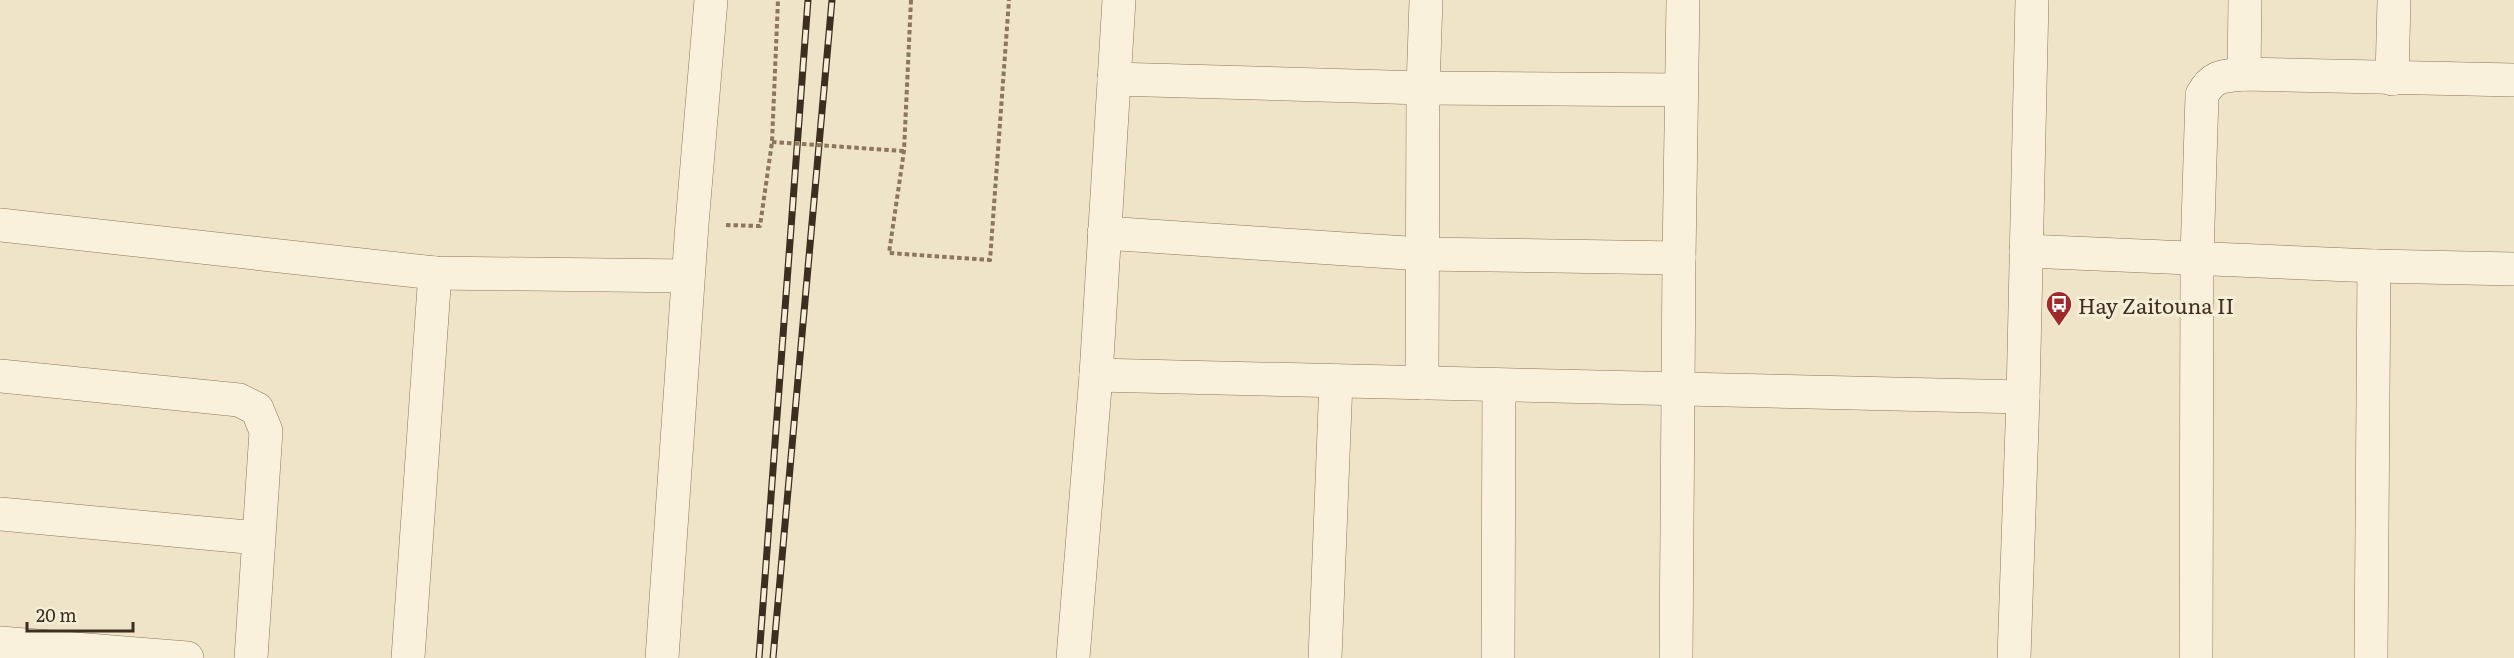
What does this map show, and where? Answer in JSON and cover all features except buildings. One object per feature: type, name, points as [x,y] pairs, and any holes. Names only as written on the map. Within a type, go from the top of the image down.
[{"type":"street","points":[[662,658],[688,276],[711,0]]},
{"type":"street","points":[[1072,658],[1096,375],[1119,0]]},
{"type":"street","points":[[1422,383],[1423,88],[1426,0]]},
{"type":"street","points":[[1676,658],[1683,0]]},
{"type":"street","points":[[2014,658],[2023,397],[2032,0]]},
{"type":"street","points":[[2244,74],[2245,0]]},
{"type":"street","points":[[2392,79],[2394,0]]},
{"type":"street","points":[[2196,658],[2197,257],[2202,95],[2209,82],[2222,76],[2244,74],[2514,80]]},
{"type":"street","points":[[1114,79],[1423,88],[1681,90]]},
{"type":"street","points":[[0,225],[435,273],[688,276]]},
{"type":"street","points":[[1104,233],[1422,254],[1679,258]]},
{"type":"street","points":[[2026,251],[2374,266],[2514,269]]},
{"type":"street","points":[[2371,658],[2374,266]]},
{"type":"street","points":[[408,658],[435,273]]},
{"type":"street","points":[[1096,375],[2023,397]]},
{"type":"street","points":[[0,376],[239,400],[257,409],[266,431],[251,658]]},
{"type":"street","points":[[1325,658],[1336,381]]},
{"type":"street","points":[[1498,658],[1499,385]]},
{"type":"street","points":[[0,514],[258,538]]},
{"type":"street","points":[[0,643],[187,658]]},
{"type":"path","points":[[760,226],[772,142],[778,0]]},
{"type":"path","points":[[911,0],[903,151],[889,253],[990,260],[1008,0]]},
{"type":"path","points":[[772,142],[903,151]]},
{"type":"railway","points":[[759,658],[808,0]]},
{"type":"railway","points":[[773,658],[832,0]]},
{"type":"place","name":"Hay Zaitouna II","points":[[2059,327]]}]
